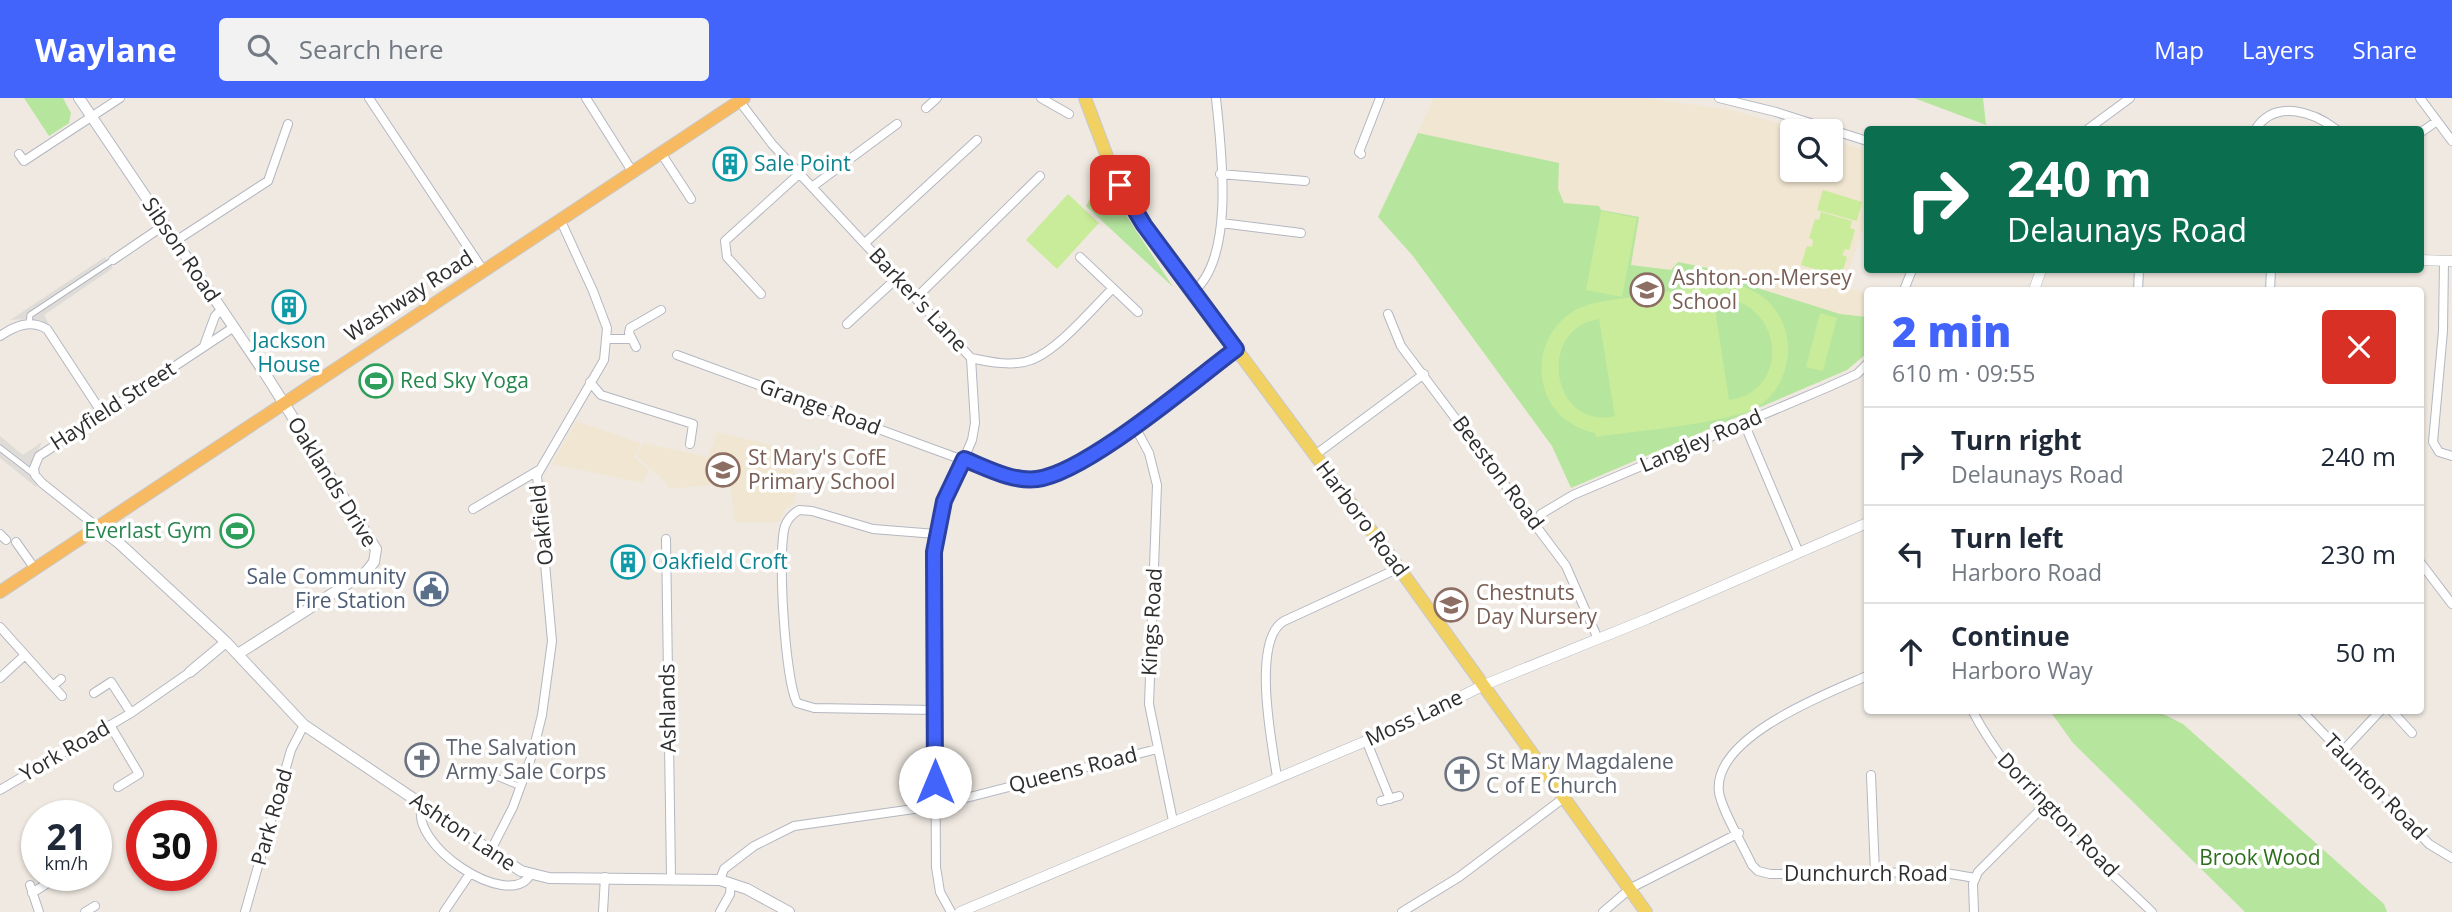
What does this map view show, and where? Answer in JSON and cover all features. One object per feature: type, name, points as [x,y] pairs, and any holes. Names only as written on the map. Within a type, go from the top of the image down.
[{"type":"highway","name":"Washway Road","points":[[0,592],[740,99]]},
{"type":"main road","name":"Sibson Road","points":[[79,98],[283,402]]},
{"type":"main road","name":"Harboro Road","points":[[1085,98],[1120,185],[1193,292],[1399,568],[1646,912]]},
{"type":"main road","name":"Oaklands Drive","points":[[238,654],[361,575],[374,562],[374,544],[283,402]]},
{"type":"main road","name":"Ashton Lane","points":[[96,526],[119,543],[226,642],[304,725],[360,765],[530,875],[549,878],[671,877],[726,882],[789,912]]},
{"type":"main road","points":[[190,672],[226,642]]},
{"type":"street","points":[[19,154],[24,161],[120,98]]},
{"type":"street","points":[[369,98],[483,270]]},
{"type":"street","points":[[586,98],[632,171]]},
{"type":"street","points":[[926,108],[936,98]]},
{"type":"street","points":[[1041,98],[1069,114]]},
{"type":"street","points":[[1193,292],[1209,275],[1221,223],[1216,98]]},
{"type":"street","points":[[1358,150],[1380,98]]},
{"type":"street","points":[[1719,98],[1776,112],[1864,140]]},
{"type":"street","points":[[2092,126],[2130,98]]},
{"type":"street","points":[[2420,98],[2452,140]]},
{"type":"street","name":"Barker's Lane","points":[[740,99],[799,174],[971,358],[975,423],[964,459],[944,501],[936,534],[934,710],[937,882],[944,903],[951,912]]},
{"type":"street","points":[[2258,126],[2262,121],[2279,113],[2301,111],[2311,112],[2331,126]]},
{"type":"street","points":[[2424,130],[2437,121]]},
{"type":"street","points":[[174,242],[268,181],[288,124]]},
{"type":"street","points":[[812,187],[897,124]]},
{"type":"street","points":[[865,243],[976,140]]},
{"type":"street","points":[[661,153],[691,199]]},
{"type":"street","points":[[761,294],[727,257],[725,241],[799,174]]},
{"type":"street","points":[[1220,174],[1304,181]]},
{"type":"street","points":[[916,298],[1040,176]]},
{"type":"street","points":[[560,219],[593,291],[608,339],[633,343],[630,328],[660,310]]},
{"type":"street","points":[[1221,223],[1301,233]]},
{"type":"street","points":[[29,324],[30,315],[163,226]]},
{"type":"street","points":[[1080,257],[1138,312]]},
{"type":"street","points":[[2424,260],[2448,261],[2433,442],[2439,452],[2452,456]]},
{"type":"street","points":[[847,324],[897,278]]},
{"type":"street","points":[[971,358],[1009,362],[1033,359],[1074,326],[1113,288]]},
{"type":"street","points":[[204,346],[215,316],[221,310]]},
{"type":"street","name":"Beeston Road","points":[[1388,314],[1395,337],[1566,565],[1598,639]]},
{"type":"street","points":[[0,336],[20,324],[40,325],[49,331],[102,413]]},
{"type":"street","name":"Hayfield Street","points":[[35,475],[34,468],[39,456],[234,327]]},
{"type":"street","name":"Oakfield","points":[[491,850],[521,787],[540,725],[552,641],[551,601],[536,486],[539,470],[604,360],[608,339]]},
{"type":"street","name":"Grange Road","points":[[677,355],[1001,474],[1035,479],[1061,471],[1086,458],[1236,349]]},
{"type":"street","name":"Langley Road","points":[[1536,522],[1541,514],[1573,495],[1844,381],[1864,367]]},
{"type":"street","points":[[1315,455],[1424,374]]},
{"type":"street","points":[[590,382],[601,395],[693,424],[690,444]]},
{"type":"street","points":[[1744,423],[1799,553]]},
{"type":"street","name":"Kings Road","points":[[1134,425],[1149,453],[1157,485],[1149,704],[1173,821]]},
{"type":"street","points":[[0,448],[96,526]]},
{"type":"street","points":[[473,509],[539,470]]},
{"type":"street","points":[[934,710],[814,708],[797,703],[785,623],[783,574],[785,527],[799,510],[812,511],[880,530],[936,534]]},
{"type":"street","name":"Moss Lane","points":[[960,912],[1864,524]]},
{"type":"street","name":"Ashlands","points":[[666,539],[671,877]]},
{"type":"street","points":[[16,541],[36,569]]},
{"type":"street","points":[[2424,567],[2452,604]]},
{"type":"street","points":[[1277,776],[1266,696],[1273,632],[1284,621],[1399,568]]},
{"type":"street","points":[[0,627],[62,696]]},
{"type":"street","points":[[0,678],[25,655]]},
{"type":"street","name":"York Road","points":[[0,790],[131,713],[190,672]]},
{"type":"street","name":"Dunchurch Road","points":[[1864,677],[1771,721],[1730,759],[1720,777],[1719,793],[1752,865],[1763,873],[1953,873],[1975,878]]},
{"type":"street","points":[[53,686],[61,679]]},
{"type":"street","name":"York Road","points":[[94,693],[111,682],[131,713]]},
{"type":"street","name":"Dorrington Road","points":[[1974,714],[2000,756],[2043,806],[2152,912]]},
{"type":"street","name":"Taunton Road","points":[[2305,714],[2429,844],[2452,858]]},
{"type":"street","points":[[2340,753],[2377,714]]},
{"type":"street","points":[[2395,714],[2412,733]]},
{"type":"street","points":[[110,725],[139,774],[118,787]]},
{"type":"street","name":"Park Road","points":[[245,912],[291,750],[304,725]]},
{"type":"street","points":[[1366,740],[1390,799]]},
{"type":"street","name":"Queens Road","points":[[720,912],[730,894],[724,869],[772,835],[794,826],[935,806],[1157,749]]},
{"type":"street","points":[[489,774],[521,787]]},
{"type":"street","points":[[1871,775],[1875,873]]},
{"type":"street","points":[[1402,912],[1459,877],[1565,797]]},
{"type":"street","points":[[423,804],[421,808],[424,824],[436,846],[468,875],[494,884],[516,887],[524,884],[530,875]]},
{"type":"street","points":[[1974,912],[1975,878],[2043,806]]},
{"type":"street","points":[[1603,912],[1631,888],[1739,833]]},
{"type":"street","points":[[444,912],[468,875]]},
{"type":"street","points":[[603,912],[605,877]]},
{"type":"street","points":[[32,891],[39,912]]},
{"type":"street","points":[[85,912],[95,905]]},
{"type":"shaded area","name":"Ashton-on-Mersey School","points":[[1434,98],[1646,98],[1730,110],[1780,124],[1780,182],[1843,182],[1843,143],[1864,150],[1864,227],[1843,287],[1864,292],[1864,356],[1847,370],[1571,488],[1552,446],[1413,256],[1378,217]]},
{"type":"shaded area","points":[[105,257],[113,268],[44,315],[49,324],[29,319],[10,320]]},
{"type":"shaded area","points":[[576,421],[640,443],[635,458],[649,470],[642,483],[552,464]]},
{"type":"shaded area","name":"St Mary's CofE Primary School","points":[[717,432],[794,451],[795,502],[785,509],[779,522],[735,522],[730,483],[667,489],[667,483],[637,456],[643,443],[708,457]]},
{"type":"shaded area","points":[[0,436],[23,455],[42,442],[32,462],[39,484],[36,487],[0,458]]},
{"type":"green space","points":[[24,98],[63,98],[71,113],[69,123],[49,136]]},
{"type":"green space","points":[[1914,98],[1983,98],[1986,125]]},
{"type":"green space","name":"Ashton-on-Mersey School","points":[[1418,133],[1559,163],[1558,189],[1564,203],[1599,206],[1601,210],[1639,217],[1631,265],[1671,270],[1678,262],[1752,277],[1751,286],[1840,314],[1864,317],[1864,356],[1847,370],[1571,488],[1552,446],[1413,256],[1378,217]]},
{"type":"green space","points":[[1101,177],[1173,287],[1086,206]]},
{"type":"green space","points":[[1823,190],[1862,202],[1857,221],[1817,210]]},
{"type":"green space","points":[[1068,194],[1099,223],[1057,269],[1026,240]]},
{"type":"green space","points":[[1601,211],[1637,218],[1622,297],[1586,290]]},
{"type":"green space","points":[[1821,212],[1852,221],[1850,228],[1855,230],[1849,250],[1845,249],[1842,255],[1847,257],[1841,277],[1801,265],[1807,246],[1812,247],[1813,240],[1809,238],[1815,219],[1819,220]]},
{"type":"green space","points":[[1732,281],[1767,301],[1779,315],[1786,333],[1788,352],[1785,368],[1780,382],[1767,400],[1741,414],[1596,437],[1595,433],[1564,418],[1553,406],[1545,390],[1541,366],[1552,332],[1568,315],[1598,302]],"holes":[[[1730,299],[1748,307],[1762,319],[1770,335],[1772,352],[1770,368],[1762,383],[1748,394],[1729,400],[1714,302]],[[1599,319],[1615,416],[1594,417],[1577,409],[1565,395],[1559,377],[1559,358],[1566,340],[1579,327]]]},
{"type":"green space","points":[[1820,313],[1837,318],[1823,371],[1806,367]]},
{"type":"green space","name":"Brook Wood","points":[[2052,714],[2163,714],[2183,724],[2384,904],[2387,912],[2245,912],[2073,743]]},
{"type":"place","name":"Sale Point","points":[[730,164]]},
{"type":"place","name":"Ashton-on-Mersey School","points":[[1647,290]]},
{"type":"place","name":"Jackson House","points":[[289,307]]},
{"type":"place","name":"Red Sky Yoga","points":[[376,381]]},
{"type":"place","name":"St Mary's CofE Primary School","points":[[723,470]]},
{"type":"place","name":"Everlast Gym","points":[[237,531]]},
{"type":"place","name":"Oakfield Croft","points":[[628,562]]},
{"type":"place","name":"Sale Community Fire Station","points":[[431,589]]},
{"type":"place","name":"Chestnuts Day Nursery","points":[[1451,605]]},
{"type":"place","name":"The Salvation Army Sale Corps","points":[[422,760]]},
{"type":"place","name":"St Mary Magdalene C of E Church","points":[[1462,774]]},
{"type":"route","points":[[935,782],[934,552],[944,501],[964,459],[1018,478],[1035,479],[1061,471],[1086,458],[1134,425],[1236,349],[1144,225],[1120,185]]}]
